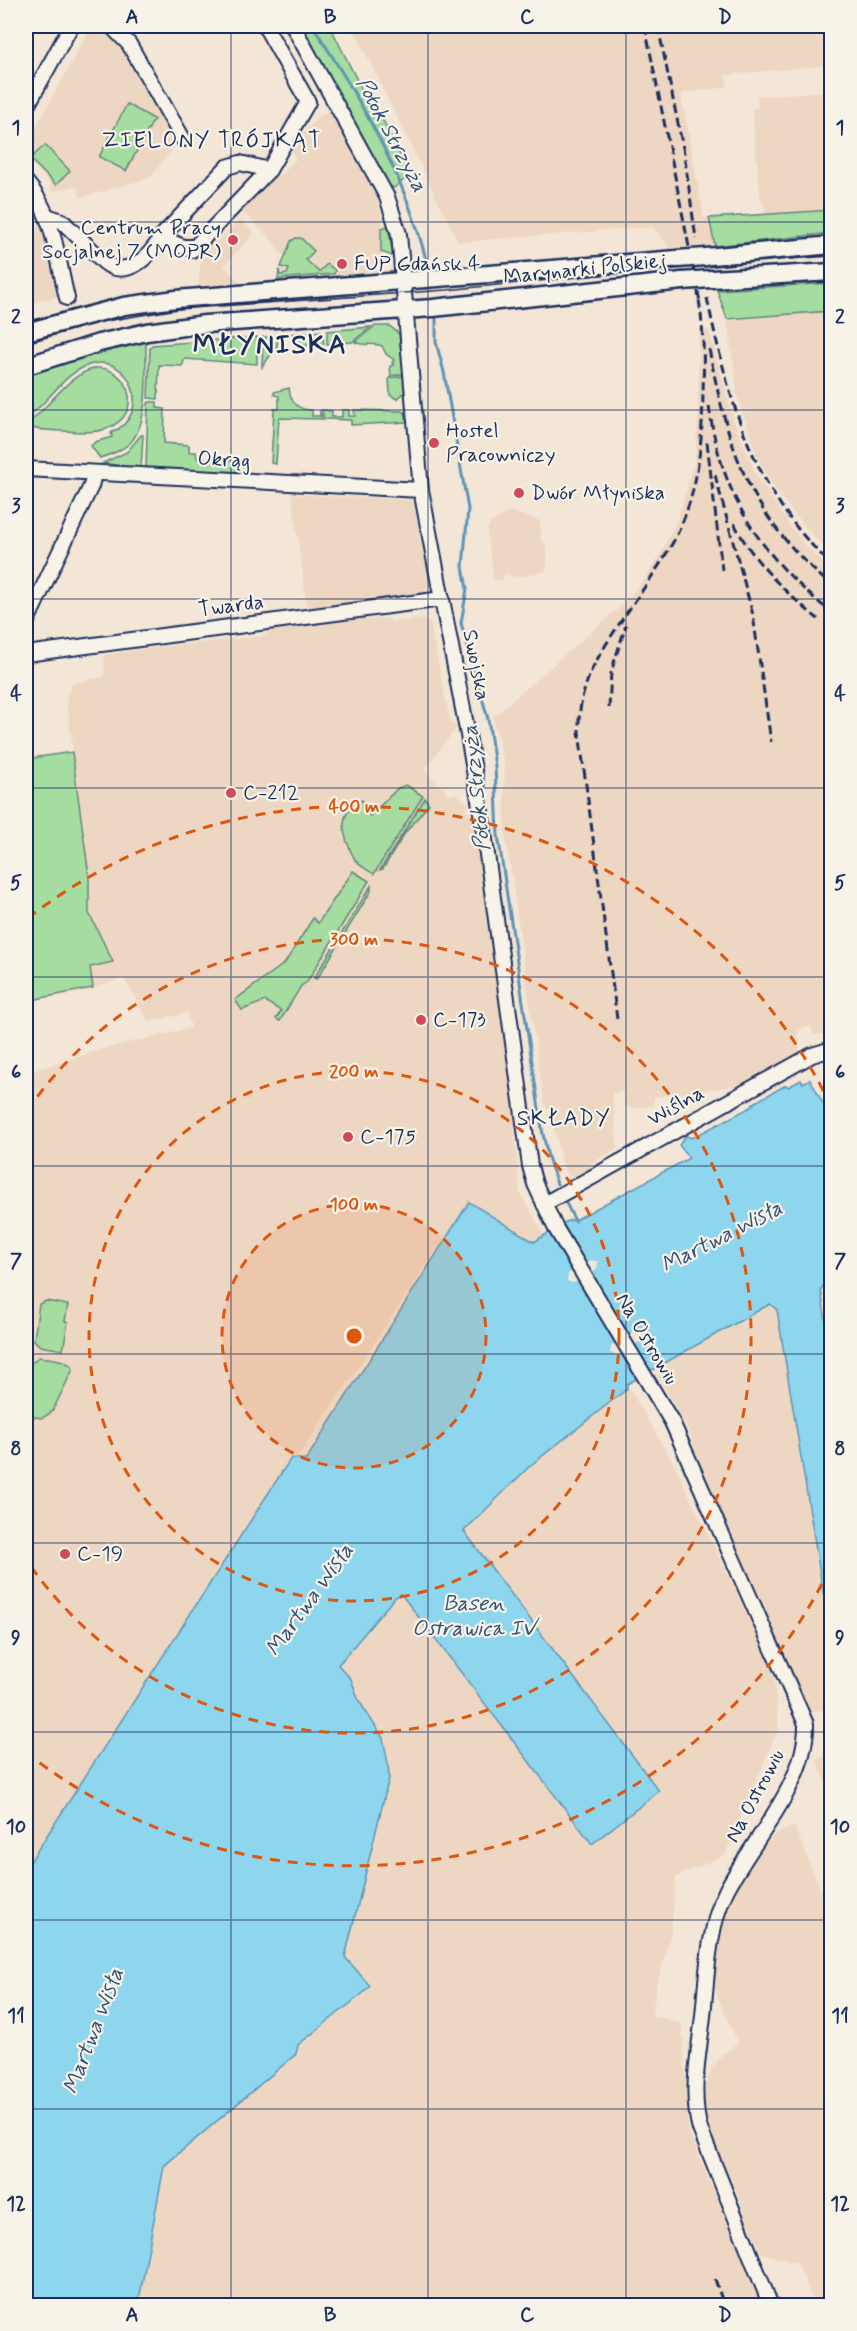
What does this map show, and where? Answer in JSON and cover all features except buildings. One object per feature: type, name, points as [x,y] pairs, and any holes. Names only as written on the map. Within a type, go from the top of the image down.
[{"type":"main road","name":"Marynarki Polskiej","points":[[26,332],[124,306],[176,299],[677,260],[831,244]]},
{"type":"main road","name":"Marynarki Polskiej","points":[[26,366],[87,346],[147,332],[205,324],[405,310],[682,281],[831,272]]},
{"type":"main road","points":[[26,321],[48,315],[71,319]]},
{"type":"street","points":[[26,108],[71,26]]},
{"type":"street","points":[[111,26],[129,44],[183,139]]},
{"type":"street","points":[[265,26],[308,102]]},
{"type":"street","name":"Swojska","points":[[293,26],[387,197],[399,234],[421,490],[482,818],[513,1037],[526,1152],[543,1204]]},
{"type":"street","points":[[161,237],[183,247],[194,248],[269,170],[308,102],[329,90]]},
{"type":"street","points":[[47,216],[62,221],[105,262],[120,270],[136,265],[227,167],[240,163],[269,170]]},
{"type":"street","points":[[26,182],[40,200],[47,216],[67,298]]},
{"type":"street","name":"Okrąg","points":[[26,469],[421,490]]},
{"type":"street","points":[[26,622],[91,486],[94,474]]},
{"type":"street","name":"Twarda","points":[[26,654],[442,599]]},
{"type":"street","name":"Wiślna","points":[[543,1204],[812,1055],[831,1049]]},
{"type":"street","name":"Na Ostrowiu","points":[[543,1204],[672,1422],[806,1724],[804,1748],[794,1775],[768,1825],[725,1893],[716,1918],[705,1997],[696,2090],[696,2116],[700,2129],[771,2306]]},
{"type":"shaded area","points":[[352,26],[831,26],[831,65],[726,75],[727,87],[681,94],[704,218],[709,218],[715,246],[670,248],[653,227],[458,242]]},
{"type":"shaded area","points":[[89,30],[103,34],[128,48],[179,141],[150,178],[80,198],[77,186],[50,192],[50,183],[26,158],[26,145]]},
{"type":"shaded area","points":[[831,91],[831,210],[766,214],[760,195],[752,109],[758,108],[757,96]]},
{"type":"shaded area","points":[[329,110],[377,198],[382,217],[381,271],[280,279],[277,275],[285,256],[281,254],[271,239],[238,208],[270,173],[280,176],[296,159],[290,148],[319,116]]},
{"type":"shaded area","points":[[240,219],[255,233],[224,266],[241,283],[198,286],[202,250],[217,236],[221,238]]},
{"type":"shaded area","points":[[45,224],[63,296],[26,304],[26,228]]},
{"type":"shaded area","points":[[831,311],[831,554],[777,493],[758,459],[736,392],[727,319]]},
{"type":"shaded area","points":[[709,330],[734,421],[756,474],[790,526],[807,547],[831,569],[831,1033],[813,1035],[812,1026],[804,1027],[797,1033],[800,1055],[748,1084],[654,1097],[651,1106],[631,1108],[625,1105],[623,1092],[612,1093],[618,1148],[590,1164],[591,1169],[578,1177],[568,1176],[561,1161],[552,1117],[544,1103],[505,832],[504,765],[493,717],[620,607],[643,581],[659,557],[677,521],[695,458],[698,421],[699,331]]},
{"type":"shaded area","points":[[292,494],[412,500],[420,541],[424,542],[431,583],[423,594],[307,608]]},
{"type":"shaded area","points":[[510,511],[540,521],[541,540],[546,546],[548,557],[546,572],[516,577],[506,574],[502,580],[494,581],[487,533],[490,523]]},
{"type":"shaded area","points":[[360,617],[366,620],[387,618],[392,622],[423,619],[430,623],[450,720],[457,727],[424,770],[451,796],[454,792],[469,804],[465,809],[475,819],[507,1033],[520,1193],[544,1235],[534,1242],[469,1202],[26,1868],[26,1073],[102,1049],[191,1028],[187,1013],[149,1022],[123,978],[93,988],[89,967],[113,962],[89,913],[89,876],[66,697],[72,683],[103,677],[104,655],[263,636],[272,629]]},
{"type":"shaded area","points":[[831,1275],[831,1360],[820,1290],[828,1276]]},
{"type":"shaded area","points":[[770,1304],[777,1310],[829,1629],[831,1629],[831,1706],[811,1713],[720,1516],[688,1430],[654,1369]]},
{"type":"shaded area","points":[[627,1384],[674,1464],[773,1668],[779,1727],[725,1855],[676,1877],[671,1933],[657,1983],[652,2015],[682,2024],[688,2130],[762,2305],[138,2306],[164,2166],[296,2054],[298,2046],[361,1996],[345,1957],[389,1778],[383,1738],[359,1701],[351,1679],[338,1665],[394,1598],[531,1465],[627,1389]]},
{"type":"shaded area","points":[[831,1753],[831,1794],[816,1760]]},
{"type":"shaded area","points":[[794,1826],[831,1914],[831,2305],[815,2305],[797,2263],[761,2253],[753,2232],[743,2216],[744,2210],[711,2136],[703,2109],[711,2069],[722,2054],[739,2043],[713,1985],[724,1917],[739,1880],[749,1865],[772,1836]]},
{"type":"green space","points":[[297,26],[330,26],[364,94],[369,92],[410,175],[394,188],[385,184]]},
{"type":"green space","points":[[127,104],[154,119],[126,171],[99,157]]},
{"type":"green space","points":[[45,145],[70,171],[56,185],[30,159]]},
{"type":"green space","points":[[831,210],[831,233],[715,246],[709,218]]},
{"type":"green space","points":[[388,226],[392,256],[381,252],[381,228]]},
{"type":"green space","points":[[301,238],[314,251],[306,260],[319,272],[327,264],[335,270],[334,274],[278,279],[279,270],[280,275],[287,274],[289,269],[281,267],[291,241]]},
{"type":"green space","points":[[831,283],[831,311],[727,319],[717,290]]},
{"type":"green space","points":[[375,326],[390,326],[399,334],[404,374],[391,376],[390,366],[394,365],[392,363],[394,360],[386,354],[382,346],[355,342]]},
{"type":"green space","points":[[371,327],[352,342],[327,344],[327,331]]},
{"type":"green space","points":[[322,331],[324,344],[301,346],[289,334]]},
{"type":"green space","points":[[257,337],[257,364],[185,359],[182,366],[159,365],[158,399],[148,398],[152,345]]},
{"type":"green space","points":[[263,337],[275,337],[278,340],[277,346],[262,367]]},
{"type":"green space","points":[[146,340],[144,408],[137,433],[123,448],[100,458],[91,446],[95,442],[112,437],[111,433],[124,424],[132,412],[134,399],[132,387],[126,375],[116,367],[104,363],[89,365],[71,375],[26,418],[26,374],[103,350]]},
{"type":"green space","points":[[96,368],[107,369],[116,374],[128,390],[128,409],[123,418],[109,428],[90,432],[28,427],[28,423],[67,384],[85,372]]},
{"type":"green space","points":[[405,376],[405,392],[397,399],[390,395],[389,378]]},
{"type":"green space","points":[[289,388],[296,404],[303,409],[312,410],[312,416],[320,416],[320,410],[322,419],[279,418],[276,464],[271,463],[274,409],[279,409],[279,396],[274,395],[274,392]]},
{"type":"green space","points":[[157,402],[157,408],[165,409],[164,443],[189,445],[189,452],[196,452],[197,458],[247,460],[246,477],[146,469],[148,403]]},
{"type":"green space","points":[[322,410],[332,411],[332,417],[342,417],[342,410],[349,410],[349,416],[355,416],[354,410],[402,411],[408,415],[408,422],[351,425],[351,420],[324,419]]},
{"type":"green space","points":[[143,435],[141,469],[103,463],[127,452]]},
{"type":"green space","points":[[72,752],[89,876],[89,913],[113,962],[90,967],[93,988],[26,1001],[26,759]]},
{"type":"green space","points":[[406,785],[423,796],[374,874],[355,860],[347,843],[345,819],[353,805],[362,800],[370,816],[398,788]]},
{"type":"green space","points":[[425,798],[429,804],[405,833],[383,869],[380,870]]},
{"type":"green space","points":[[353,871],[369,881],[307,982],[301,986],[280,1021],[276,1019],[281,1011],[265,1001],[242,1010],[235,1000],[285,963],[313,918],[318,923]]},
{"type":"green space","points":[[371,886],[371,891],[317,979],[314,978]]},
{"type":"green space","points":[[46,1301],[68,1305],[65,1321],[68,1322],[63,1350],[40,1346],[34,1340],[39,1304]]},
{"type":"green space","points":[[39,1357],[63,1361],[73,1369],[52,1412],[42,1418],[26,1416],[28,1392],[26,1387],[30,1364]]},
{"type":"water","points":[[810,1079],[825,1107],[832,1103],[831,1275],[821,1290],[832,1360],[831,1629],[829,1629],[777,1310],[770,1304],[627,1384],[627,1389],[531,1465],[464,1531],[659,1791],[592,1844],[401,1594],[394,1598],[338,1665],[351,1679],[359,1701],[383,1738],[388,1763],[389,1778],[345,1957],[370,1986],[298,2045],[296,2054],[164,2166],[138,2305],[26,2306],[26,1868],[291,1458],[306,1460],[469,1202],[534,1242],[567,1221],[575,1220],[689,1158],[679,1145],[686,1136],[692,1138],[753,1106],[752,1104],[786,1085],[788,1087],[801,1080],[803,1083]]},
{"type":"pier","points":[[561,1223],[586,1263],[591,1260],[598,1262],[597,1269],[592,1273],[629,1335],[635,1331],[643,1333],[641,1340],[635,1345],[651,1371],[638,1379],[622,1353],[617,1355],[610,1353],[611,1347],[616,1343],[578,1281],[573,1283],[567,1281],[568,1274],[572,1271],[547,1231]]},
{"type":"waterway","name":"Potok Strzyża","points":[[313,26],[348,82],[395,171],[418,232],[427,264]]},
{"type":"waterway","name":"Potok Strzyża","points":[[436,318],[436,342],[444,372],[468,509],[463,567],[467,589],[461,623],[488,719],[495,766],[498,835],[542,1129],[557,1184]]},
{"type":"waterway","name":"Potok Strzyża","points":[[565,1201],[575,1221]]},
{"type":"tram line","points":[[26,343],[100,322],[178,309],[447,290],[679,267],[832,256]]},
{"type":"railway","points":[[645,26],[700,302]]},
{"type":"railway","points":[[658,26],[684,153],[696,239]]},
{"type":"railway","points":[[617,1019],[579,732],[579,716],[583,693],[591,671],[672,544],[688,508],[700,452],[703,394],[703,344],[698,294]]},
{"type":"railway","points":[[707,298],[735,408],[763,475],[782,507],[805,537],[832,565]]},
{"type":"railway","points":[[709,349],[725,420],[747,480],[781,534],[832,586]]},
{"type":"railway","points":[[709,406],[723,468],[748,522],[785,570],[832,613]]},
{"type":"railway","points":[[707,442],[722,570]]},
{"type":"railway","points":[[715,475],[753,615],[771,742]]},
{"type":"railway","points":[[734,523],[760,564],[793,598],[818,619]]},
{"type":"railway","points":[[609,708],[611,672],[626,625]]},
{"type":"railway","points":[[715,2279],[724,2306]]},
{"type":"place","name":"Centrum Pracy Socjalnej 7 (MOPR)","points":[[233,240]]},
{"type":"place","name":"FUP Gdańsk 4","points":[[342,264]]},
{"type":"place","name":"Hostel Pracowniczy","points":[[434,443]]},
{"type":"place","name":"Dwór Młyniska","points":[[519,493]]},
{"type":"place","name":"C-212","points":[[231,793]]},
{"type":"place","name":"C-173","points":[[421,1020]]},
{"type":"place","name":"C-175","points":[[348,1137]]},
{"type":"place","name":"C-19","points":[[65,1554]]},
{"type":"district","name":"ZIELONY TRÓJKĄT","points":[[212,141]]},
{"type":"district","name":"MŁYNISKA","points":[[270,345]]},
{"type":"district","name":"SKŁADY","points":[[564,1119]]},
{"type":"water label","name":"Martwa Wisła","points":[[722,1237]]},
{"type":"water label","name":"Martwa Wisła","points":[[310,1600]]},
{"type":"water label","name":"Basen Ostrawica IV","points":[[474,1616]]},
{"type":"water label","name":"Martwa Wisła","points":[[94,2031]]}]
